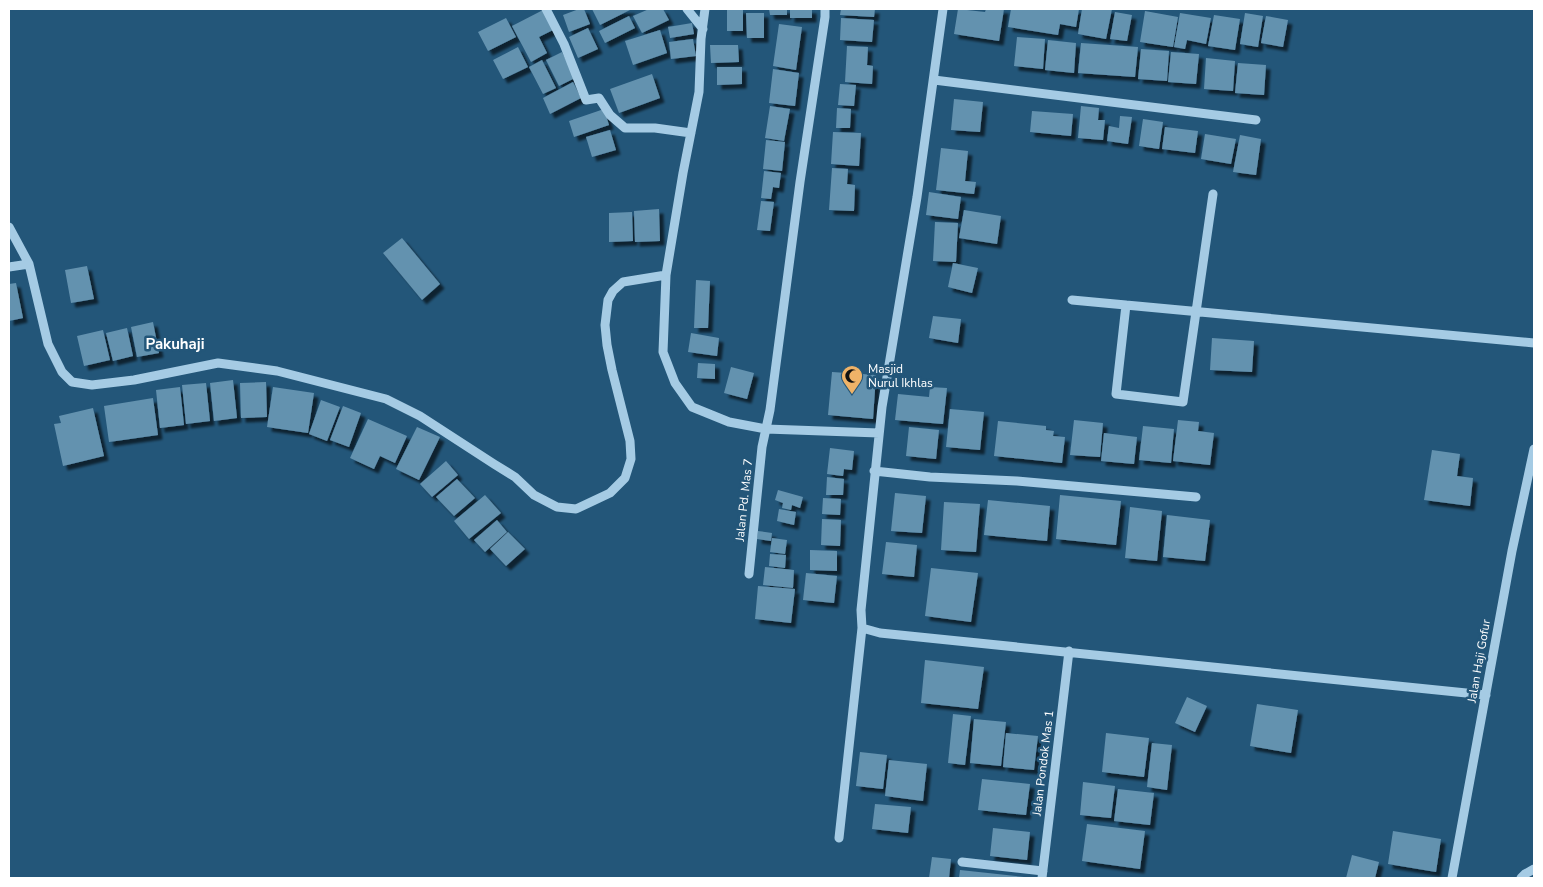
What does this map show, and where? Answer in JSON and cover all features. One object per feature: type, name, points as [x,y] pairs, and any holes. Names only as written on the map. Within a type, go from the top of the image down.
[{"type":"street","points":[[546,9],[564,44],[586,100],[599,98],[610,116],[625,128],[655,128],[691,133]]},
{"type":"street","points":[[686,9],[703,29]]},
{"type":"street","points":[[705,9],[699,92],[666,275],[663,352],[675,383],[692,407],[729,422],[766,429],[879,433]]},
{"type":"street","name":"Jalan Pd. Mas 7","points":[[749,574],[762,447],[770,410],[825,9]]},
{"type":"street","points":[[839,838],[862,628],[861,610],[874,471],[934,80],[943,9]]},
{"type":"street","points":[[934,80],[1256,120]]},
{"type":"street","points":[[1126,305],[1116,394],[1183,402],[1213,194]]},
{"type":"street","points":[[9,226],[29,264],[48,344],[62,372],[72,382],[92,385],[134,380],[218,363],[250,366],[286,373],[386,399],[420,416],[515,477],[534,495],[557,507],[576,509],[610,493],[624,478],[631,459],[630,441],[607,345],[605,325],[608,300],[613,291],[623,282],[666,275]]},
{"type":"street","points":[[9,267],[29,264]]},
{"type":"street","points":[[1072,300],[1534,343]]},
{"type":"street","name":"Jalan Haji Gofur","points":[[1452,878],[1512,551],[1534,449]]},
{"type":"street","points":[[874,471],[930,477],[1017,481],[1196,497]]},
{"type":"street","points":[[862,628],[880,633],[1486,695]]},
{"type":"street","name":"Jalan Pondok Mas 1","points":[[1042,875],[1069,651]]},
{"type":"street","points":[[962,862],[1042,875]]},
{"type":"street","points":[[1521,878],[1534,869]]},
{"type":"building","points":[[584,9],[590,24],[569,32],[563,15]]},
{"type":"building","points":[[592,9],[632,9],[600,25]]},
{"type":"building","points":[[649,9],[663,9],[669,20],[642,33],[633,16]]},
{"type":"building","points":[[727,9],[743,9],[743,31],[727,31]]},
{"type":"building","points":[[769,9],[787,9],[787,15],[770,15]]},
{"type":"building","points":[[790,9],[812,9],[812,18],[790,18]]},
{"type":"building","points":[[841,9],[875,9],[874,17],[840,15]]},
{"type":"building","points":[[958,9],[985,12],[986,9],[1004,9],[999,41],[954,34]]},
{"type":"building","points":[[1011,9],[1079,9],[1076,27],[1060,24],[1058,35],[1008,27]]},
{"type":"building","points":[[1082,9],[1112,9],[1106,39],[1078,34]]},
{"type":"building","points":[[543,10],[553,30],[539,37],[547,53],[531,62],[512,26]]},
{"type":"building","points":[[1145,11],[1178,17],[1173,47],[1140,42]]},
{"type":"building","points":[[1115,12],[1132,15],[1127,41],[1110,39]]},
{"type":"building","points":[[746,13],[764,13],[764,38],[747,38]]},
{"type":"building","points":[[1180,13],[1211,18],[1206,44],[1187,40],[1185,49],[1174,47]]},
{"type":"building","points":[[1245,13],[1263,16],[1258,47],[1240,44]]},
{"type":"building","points":[[1214,15],[1240,19],[1235,50],[1208,46]]},
{"type":"building","points":[[629,16],[635,28],[605,43],[599,31]]},
{"type":"building","points":[[1266,16],[1288,20],[1283,47],[1261,43]]},
{"type":"building","points":[[506,18],[516,37],[488,51],[478,32]]},
{"type":"building","points":[[841,18],[874,20],[872,42],[840,40]]},
{"type":"building","points":[[692,23],[694,34],[670,38],[668,27]]},
{"type":"building","points":[[779,24],[802,27],[796,70],[773,66]]},
{"type":"building","points":[[588,28],[598,49],[578,58],[569,37]]},
{"type":"building","points":[[660,30],[667,53],[633,65],[625,41]]},
{"type":"building","points":[[1017,37],[1045,39],[1043,69],[1014,66]]},
{"type":"building","points":[[693,39],[696,56],[671,59],[669,42]]},
{"type":"building","points":[[1048,40],[1076,43],[1074,73],[1045,70]]},
{"type":"building","points":[[1081,43],[1138,47],[1135,77],[1078,73]]},
{"type":"building","points":[[710,45],[738,45],[739,62],[711,63]]},
{"type":"building","points":[[847,46],[868,47],[867,65],[873,66],[872,84],[845,82]]},
{"type":"building","points":[[518,47],[528,67],[503,79],[493,60]]},
{"type":"building","points":[[1141,49],[1169,51],[1167,81],[1138,79]]},
{"type":"building","points":[[562,52],[575,78],[559,86],[546,60]]},
{"type":"building","points":[[1171,52],[1199,54],[1196,84],[1168,82]]},
{"type":"building","points":[[1206,58],[1235,61],[1233,91],[1204,89]]},
{"type":"building","points":[[542,60],[556,88],[543,94],[529,67]]},
{"type":"building","points":[[1238,63],[1266,65],[1264,95],[1235,93]]},
{"type":"building","points":[[717,67],[742,67],[742,84],[717,85]]},
{"type":"building","points":[[773,69],[799,73],[795,106],[769,103]]},
{"type":"building","points":[[652,74],[660,98],[619,113],[610,89]]},
{"type":"building","points":[[573,82],[581,98],[550,114],[543,98]]},
{"type":"building","points":[[840,84],[856,85],[854,106],[838,105]]},
{"type":"building","points":[[954,99],[983,102],[980,132],[951,130]]},
{"type":"building","points":[[770,106],[790,109],[784,141],[765,138]]},
{"type":"building","points":[[1081,106],[1099,108],[1098,120],[1105,120],[1103,140],[1078,138]]},
{"type":"building","points":[[837,108],[851,109],[850,128],[836,128]]},
{"type":"building","points":[[604,109],[609,125],[574,137],[569,121]]},
{"type":"building","points":[[1032,111],[1073,114],[1071,136],[1030,132]]},
{"type":"building","points":[[1120,116],[1132,117],[1128,144],[1107,141],[1109,126],[1119,128]]},
{"type":"building","points":[[1143,119],[1163,122],[1159,149],[1139,146]]},
{"type":"building","points":[[1165,127],[1198,131],[1195,153],[1162,149]]},
{"type":"building","points":[[610,130],[616,150],[592,157],[586,137]]},
{"type":"building","points":[[833,132],[861,133],[859,166],[831,164]]},
{"type":"building","points":[[1205,134],[1236,139],[1231,164],[1201,159]]},
{"type":"building","points":[[1240,135],[1261,139],[1256,175],[1233,172]]},
{"type":"building","points":[[766,140],[785,142],[782,171],[763,169]]},
{"type":"building","points":[[941,148],[968,151],[965,181],[976,182],[974,194],[936,190]]},
{"type":"building","points":[[832,168],[848,169],[847,184],[855,185],[854,211],[829,210]]},
{"type":"building","points":[[764,171],[781,173],[779,188],[773,187],[771,199],[761,198]]},
{"type":"building","points":[[929,192],[961,197],[958,219],[926,215]]},
{"type":"building","points":[[761,201],[774,202],[770,231],[757,230]]},
{"type":"building","points":[[659,209],[660,241],[635,242],[634,211]]},
{"type":"building","points":[[964,210],[1001,216],[997,244],[959,238]]},
{"type":"building","points":[[632,212],[633,241],[609,242],[609,213]]},
{"type":"building","points":[[935,222],[958,223],[956,262],[933,261]]},
{"type":"building","points":[[402,238],[440,284],[422,300],[383,253]]},
{"type":"building","points":[[953,263],[978,268],[972,293],[948,287]]},
{"type":"building","points":[[87,266],[94,299],[71,303],[65,270]]},
{"type":"building","points":[[696,280],[710,281],[708,328],[694,328]]},
{"type":"building","points":[[16,283],[23,318],[9,321],[9,284]]},
{"type":"building","points":[[933,316],[961,319],[958,343],[929,338]]},
{"type":"building","points":[[153,322],[159,353],[137,357],[131,327]]},
{"type":"building","points":[[127,328],[133,356],[113,361],[106,333]]},
{"type":"building","points":[[103,330],[110,360],[84,366],[77,336]]},
{"type":"building","points":[[691,333],[719,338],[717,356],[688,352]]},
{"type":"building","points":[[1212,338],[1254,341],[1252,372],[1210,370]]},
{"type":"building","points":[[698,363],[715,364],[715,379],[697,378]]},
{"type":"building","points":[[731,367],[754,373],[747,399],[724,393]]},
{"type":"building","name":"Masjid Nurul Ikhlas","points":[[832,372],[876,375],[873,419],[828,415]]},
{"type":"building","points":[[233,380],[237,418],[214,421],[210,383]]},
{"type":"building","points":[[266,382],[267,417],[241,418],[240,383]]},
{"type":"building","points":[[206,383],[210,421],[186,424],[182,385]]},
{"type":"building","points":[[180,387],[184,425],[160,428],[156,390]]},
{"type":"building","points":[[273,387],[314,393],[308,433],[267,427]]},
{"type":"building","points":[[930,387],[947,388],[943,424],[895,420],[898,394],[929,397]]},
{"type":"building","points":[[153,398],[158,435],[109,442],[104,406]]},
{"type":"building","points":[[321,400],[340,407],[327,441],[309,434]]},
{"type":"building","points":[[343,406],[361,413],[349,447],[330,440]]},
{"type":"building","points":[[93,408],[104,456],[63,466],[54,424],[61,423],[59,416]]},
{"type":"building","points":[[950,409],[984,412],[980,450],[946,447]]},
{"type":"building","points":[[368,419],[407,436],[395,463],[380,456],[374,469],[350,458]]},
{"type":"building","points":[[1074,420],[1103,423],[1100,457],[1070,455]]},
{"type":"building","points":[[1178,420],[1199,422],[1198,431],[1214,433],[1210,465],[1173,461]]},
{"type":"building","points":[[998,421],[1046,426],[1046,430],[1054,431],[1053,436],[1065,437],[1062,463],[994,456]]},
{"type":"building","points":[[1143,426],[1174,429],[1171,463],[1139,460]]},
{"type":"building","points":[[417,427],[440,437],[419,480],[396,469]]},
{"type":"building","points":[[909,427],[939,430],[936,459],[906,456]]},
{"type":"building","points":[[1104,433],[1137,437],[1134,464],[1101,461]]},
{"type":"building","points":[[830,448],[854,451],[852,470],[844,469],[843,476],[827,474]]},
{"type":"building","points":[[1432,450],[1460,454],[1457,476],[1473,478],[1470,506],[1424,500]]},
{"type":"building","points":[[446,461],[458,475],[432,497],[420,484]]},
{"type":"building","points":[[827,477],[844,479],[843,495],[826,495]]},
{"type":"building","points":[[457,479],[475,498],[454,516],[436,497]]},
{"type":"building","points":[[778,490],[803,497],[800,508],[792,505],[791,510],[782,508],[783,503],[775,500]]},
{"type":"building","points":[[895,493],[926,496],[922,533],[891,531]]},
{"type":"building","points":[[485,495],[501,513],[469,539],[454,521]]},
{"type":"building","points":[[1060,495],[1121,501],[1116,545],[1056,539]]},
{"type":"building","points":[[823,498],[841,499],[840,515],[822,514]]},
{"type":"building","points":[[988,500],[1050,506],[1047,541],[984,535]]},
{"type":"building","points":[[944,502],[980,504],[976,552],[941,550]]},
{"type":"building","points":[[1130,507],[1162,511],[1157,561],[1125,558]]},
{"type":"building","points":[[779,509],[796,512],[794,525],[777,521]]},
{"type":"building","points":[[1167,515],[1210,520],[1205,561],[1163,557]]},
{"type":"building","points":[[822,519],[841,520],[840,546],[821,545]]},
{"type":"building","points":[[497,520],[507,532],[485,552],[474,540]]},
{"type":"building","points":[[758,531],[772,533],[771,541],[757,539]]},
{"type":"building","points":[[508,532],[525,549],[506,566],[490,549]]},
{"type":"building","points":[[772,538],[787,540],[785,554],[770,552]]},
{"type":"building","points":[[886,542],[917,545],[914,577],[882,574]]},
{"type":"building","points":[[810,550],[837,551],[837,571],[810,570]]},
{"type":"building","points":[[770,554],[786,555],[785,568],[769,566]]},
{"type":"building","points":[[765,567],[794,570],[793,588],[763,585]]},
{"type":"building","points":[[931,568],[978,573],[971,622],[925,616]]},
{"type":"building","points":[[806,573],[837,576],[834,603],[803,600]]},
{"type":"building","points":[[758,586],[795,589],[791,623],[755,619]]},
{"type":"building","points":[[925,660],[984,667],[978,709],[921,703]]},
{"type":"building","points":[[1187,697],[1207,706],[1195,732],[1175,723]]},
{"type":"building","points":[[1257,704],[1298,710],[1291,753],[1250,746]]},
{"type":"building","points":[[953,714],[971,716],[965,765],[948,763]]},
{"type":"building","points":[[974,719],[1006,722],[1001,766],[970,763]]},
{"type":"building","points":[[1006,733],[1038,736],[1034,770],[1003,767]]},
{"type":"building","points":[[1106,733],[1149,738],[1144,777],[1102,772]]},
{"type":"building","points":[[1152,743],[1172,745],[1167,790],[1147,787]]},
{"type":"building","points":[[860,752],[887,755],[883,789],[856,786]]},
{"type":"building","points":[[889,760],[927,764],[923,801],[885,796]]},
{"type":"building","points":[[982,779],[1030,784],[1026,815],[978,810]]},
{"type":"building","points":[[1083,782],[1115,786],[1111,818],[1080,815]]},
{"type":"building","points":[[1118,789],[1154,793],[1150,825],[1114,821]]},
{"type":"building","points":[[875,804],[911,807],[908,833],[872,829]]},
{"type":"building","points":[[1087,824],[1145,831],[1140,869],[1082,861]]},
{"type":"building","points":[[993,828],[1030,832],[1027,860],[990,856]]},
{"type":"building","points":[[1393,831],[1441,839],[1436,872],[1388,864]]},
{"type":"building","points":[[1352,855],[1379,862],[1375,878],[1346,878]]},
{"type":"building","points":[[932,857],[951,859],[949,878],[929,878]]},
{"type":"building","points":[[960,870],[1024,877],[1024,878],[959,878]]},
{"type":"place","name":"Masjid Nurul Ikhlas","points":[[852,395]]},
{"type":"district","name":"Pakuhaji","points":[[175,344]]}]
